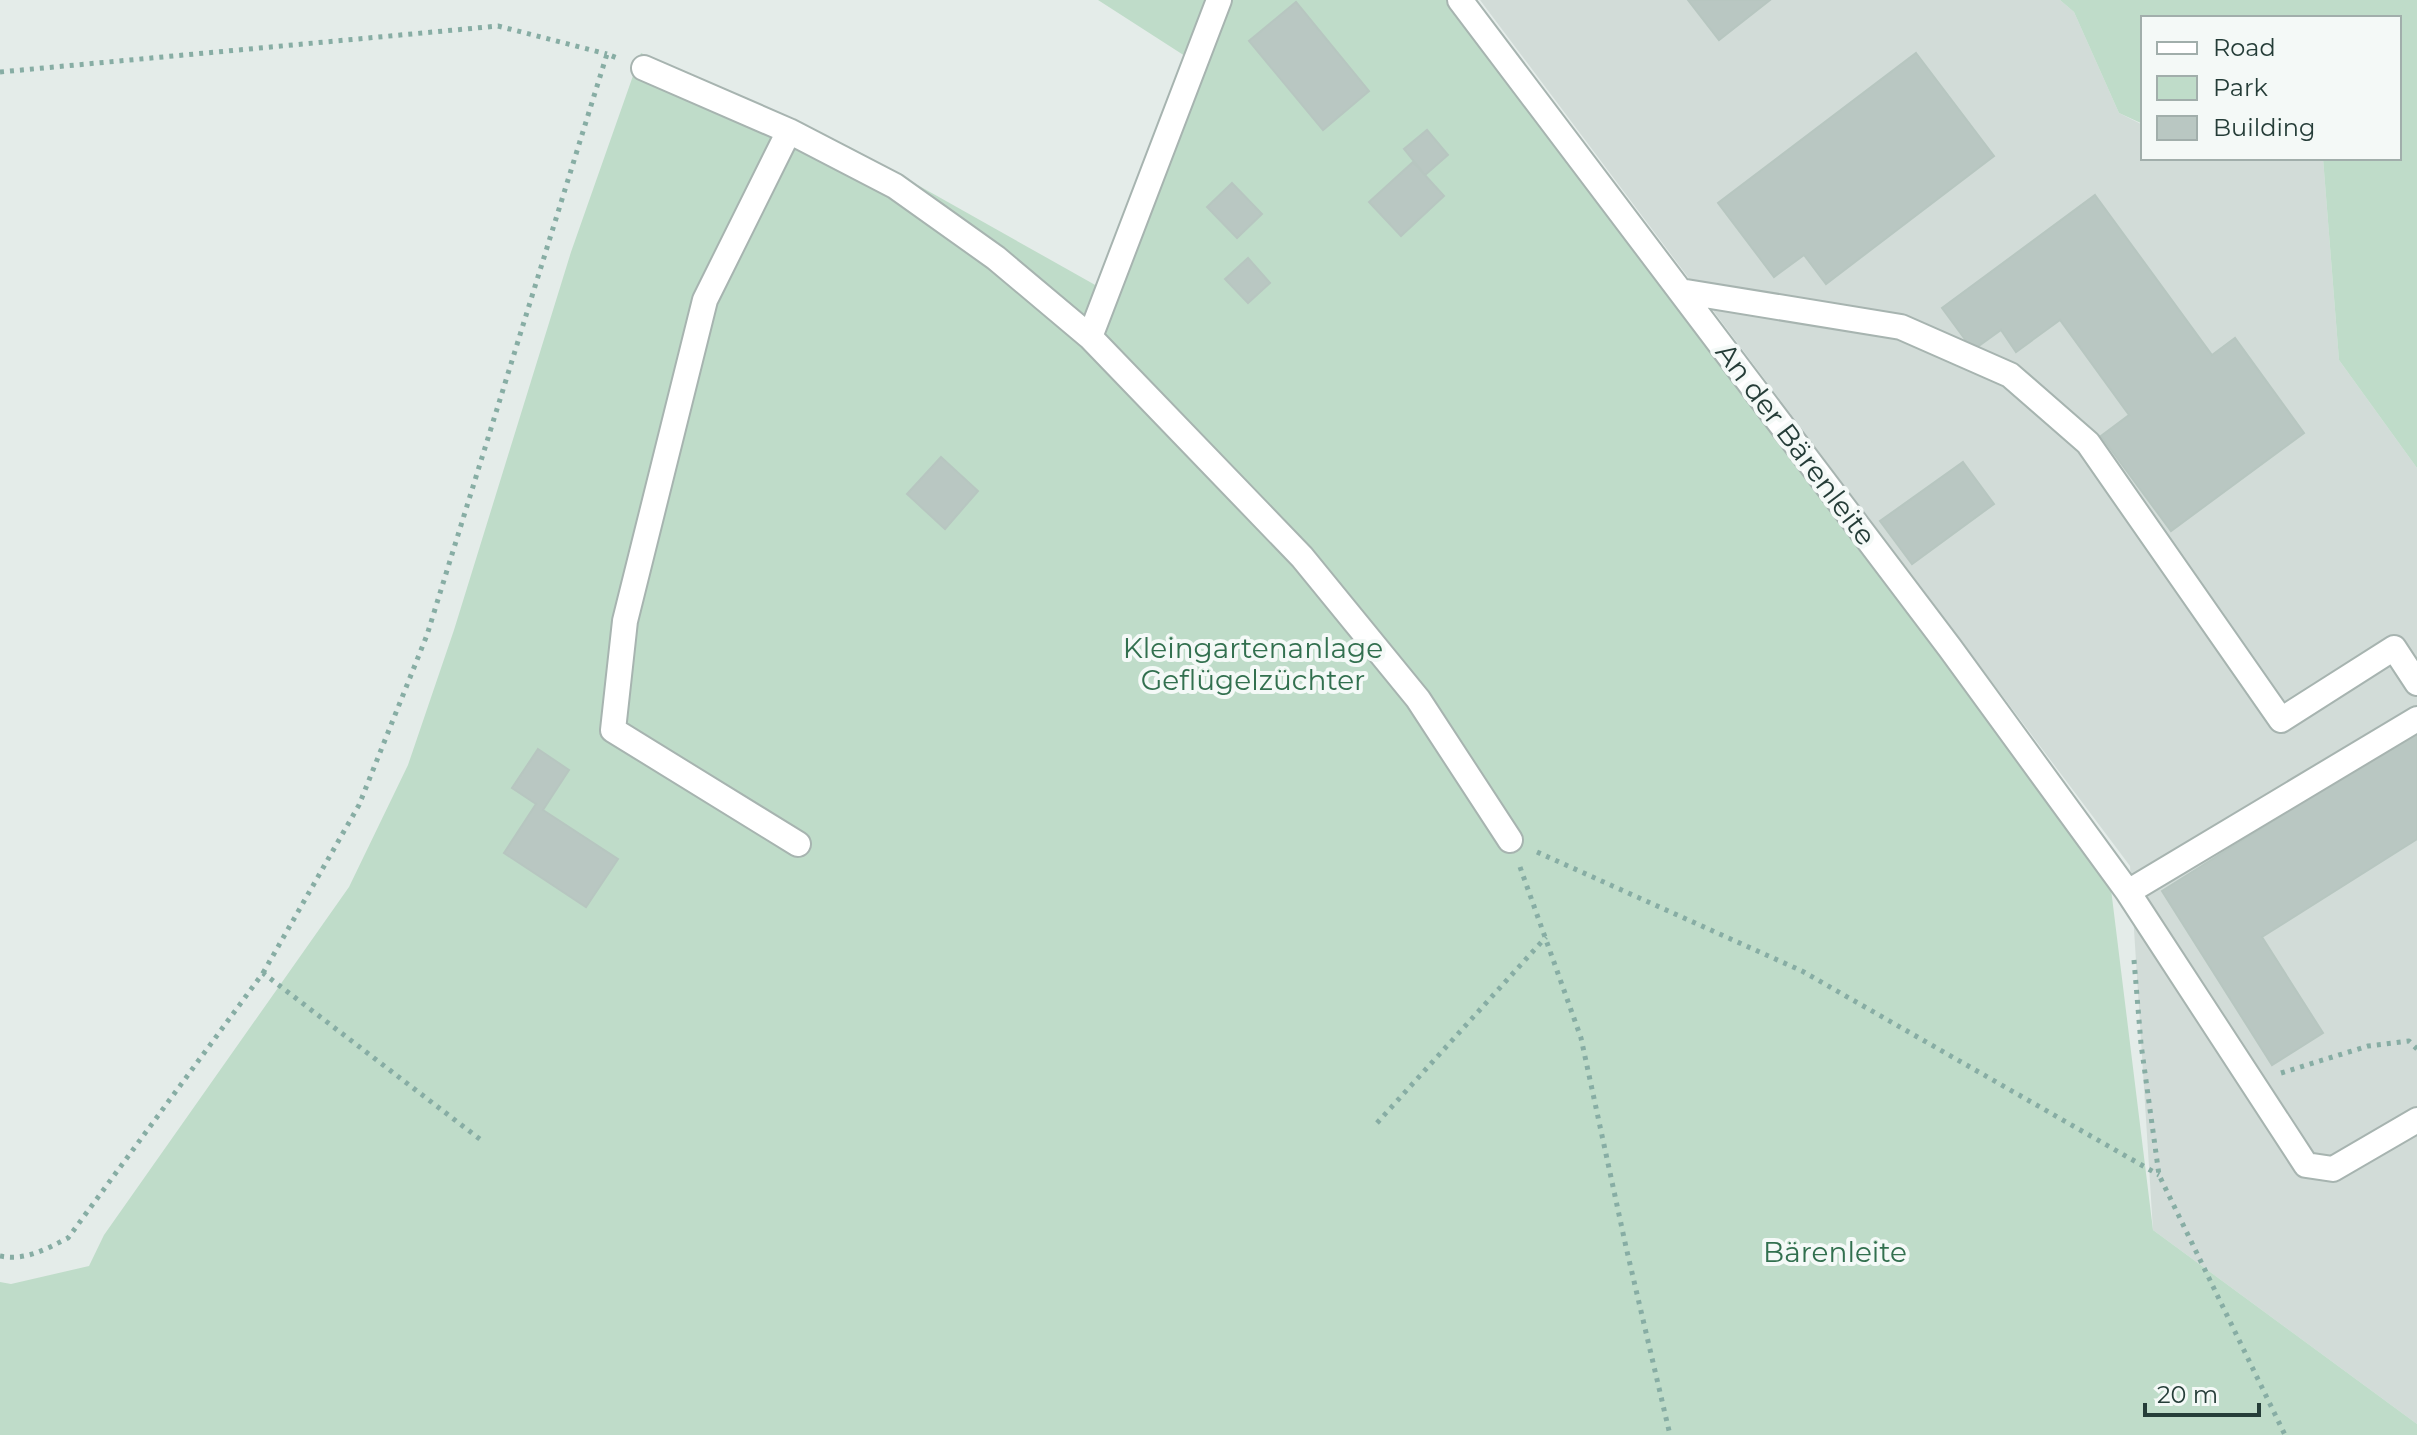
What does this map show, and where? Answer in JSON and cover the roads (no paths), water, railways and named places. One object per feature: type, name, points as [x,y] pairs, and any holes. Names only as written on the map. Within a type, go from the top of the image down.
[{"type":"street","points":[[1090,337],[1219,0]]},
{"type":"street","name":"An der Bärenleite","points":[[1460,0],[1950,648],[2128,892],[2306,1165],[2333,1169],[2417,1120]]},
{"type":"street","points":[[644,68],[789,131],[895,186],[996,258],[1090,337],[1302,557],[1418,699],[1510,840]]},
{"type":"street","points":[[789,131],[705,300],[625,621],[613,730],[798,844]]},
{"type":"street","points":[[1680,291],[1901,327],[2010,375],[2088,443],[2281,720],[2394,648],[2417,683]]},
{"type":"street","points":[[2128,892],[2417,719]]},
{"type":"park label","name":"Kleingartenanlage Geflügelzüchter","points":[[1253,664]]},
{"type":"park label","name":"Bärenleite","points":[[1835,1252]]}]
